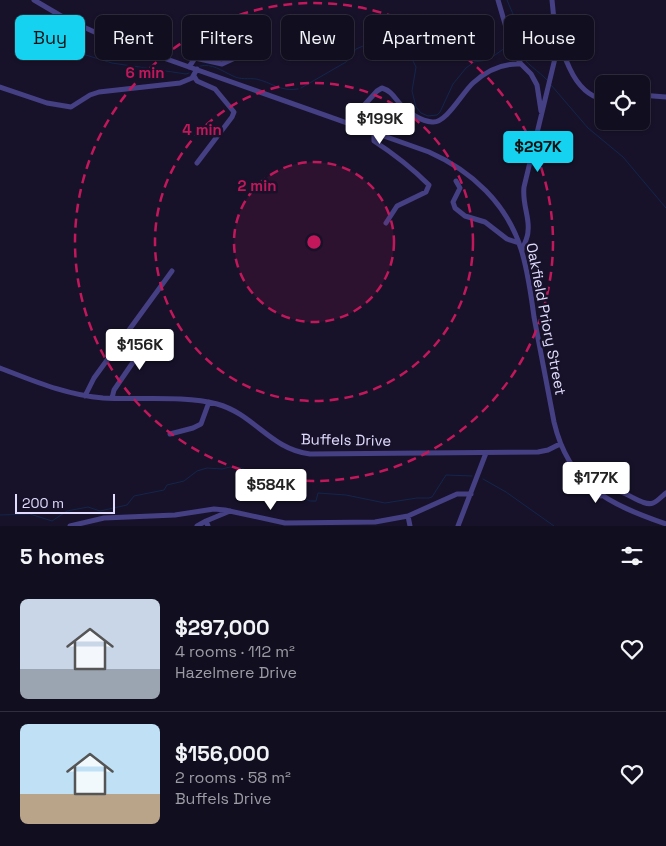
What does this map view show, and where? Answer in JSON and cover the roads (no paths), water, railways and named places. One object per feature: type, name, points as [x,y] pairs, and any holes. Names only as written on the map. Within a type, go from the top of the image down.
[{"type":"street","name":"Oakfield Priory Street","points":[[34,0],[88,29],[434,154],[469,174],[501,209],[522,250],[554,422],[560,444],[578,474],[601,496],[634,512],[666,524]]},
{"type":"street","points":[[498,0],[514,50],[521,64],[535,78],[542,116]]},
{"type":"street","points":[[552,0],[554,15]]},
{"type":"street","points":[[189,67],[194,60]]},
{"type":"street","points":[[204,60],[222,64],[231,60]]},
{"type":"street","points":[[522,250],[529,228],[524,204],[524,187],[554,60]]},
{"type":"street","points":[[566,60],[573,76],[586,92],[595,96]]},
{"type":"street","points":[[348,123],[382,88],[392,93],[402,106],[416,117],[437,122],[446,115],[474,82],[502,65],[521,64]]},
{"type":"street","points":[[0,87],[66,107],[75,105],[90,95],[99,92],[187,81],[194,76],[197,69]]},
{"type":"street","points":[[194,76],[197,81],[215,89],[234,112],[197,163]]},
{"type":"street","points":[[650,96],[666,97]]},
{"type":"street","points":[[374,132],[374,141],[385,147],[410,167],[429,186],[426,192],[397,206],[386,223]]},
{"type":"street","points":[[456,181],[460,188],[453,202],[458,211],[467,218],[485,222],[507,239],[519,243]]},
{"type":"street","points":[[85,396],[94,378],[172,271]]},
{"type":"street","points":[[112,398],[114,390],[151,336]]},
{"type":"street","name":"Buffels Drive","points":[[0,368],[53,388],[85,396],[220,404],[236,412],[280,445],[300,453],[486,453],[543,451],[560,444]]},
{"type":"street","points":[[170,434],[198,426],[203,421],[209,402]]},
{"type":"street","points":[[458,526],[486,453]]},
{"type":"street","points":[[601,496],[604,490],[608,489],[634,497],[648,504],[666,493]]},
{"type":"street","points":[[70,526],[104,518],[175,515],[214,509],[231,511],[276,522],[307,525],[375,522],[408,516],[456,494],[471,494]]},
{"type":"street","points":[[197,526],[231,511]]},
{"type":"street","points":[[408,516],[410,526]]},
{"type":"waterway","points":[[507,0],[517,25],[520,52],[529,64],[547,80]]},
{"type":"waterway","points":[[301,88],[346,62],[356,49],[370,43],[386,44],[412,59],[416,67],[412,91],[416,107],[421,113],[428,116],[437,115],[453,84],[466,68],[474,62],[488,60],[504,49]]},
{"type":"waterway","points":[[85,55],[112,63],[189,73]]},
{"type":"waterway","points":[[200,66],[213,67],[236,77],[261,80],[281,88],[298,89]]},
{"type":"waterway","points":[[551,85],[588,128],[623,157],[666,208]]},
{"type":"waterway","points":[[0,515],[30,514],[52,521],[67,511],[88,507],[100,511],[127,505],[134,496],[164,490],[167,485],[184,481],[197,471],[207,468],[242,468],[310,501],[316,501],[318,493],[346,495],[385,503],[429,498],[432,497],[446,475],[472,476]]},
{"type":"waterway","points":[[483,479],[506,492],[554,526]]}]
